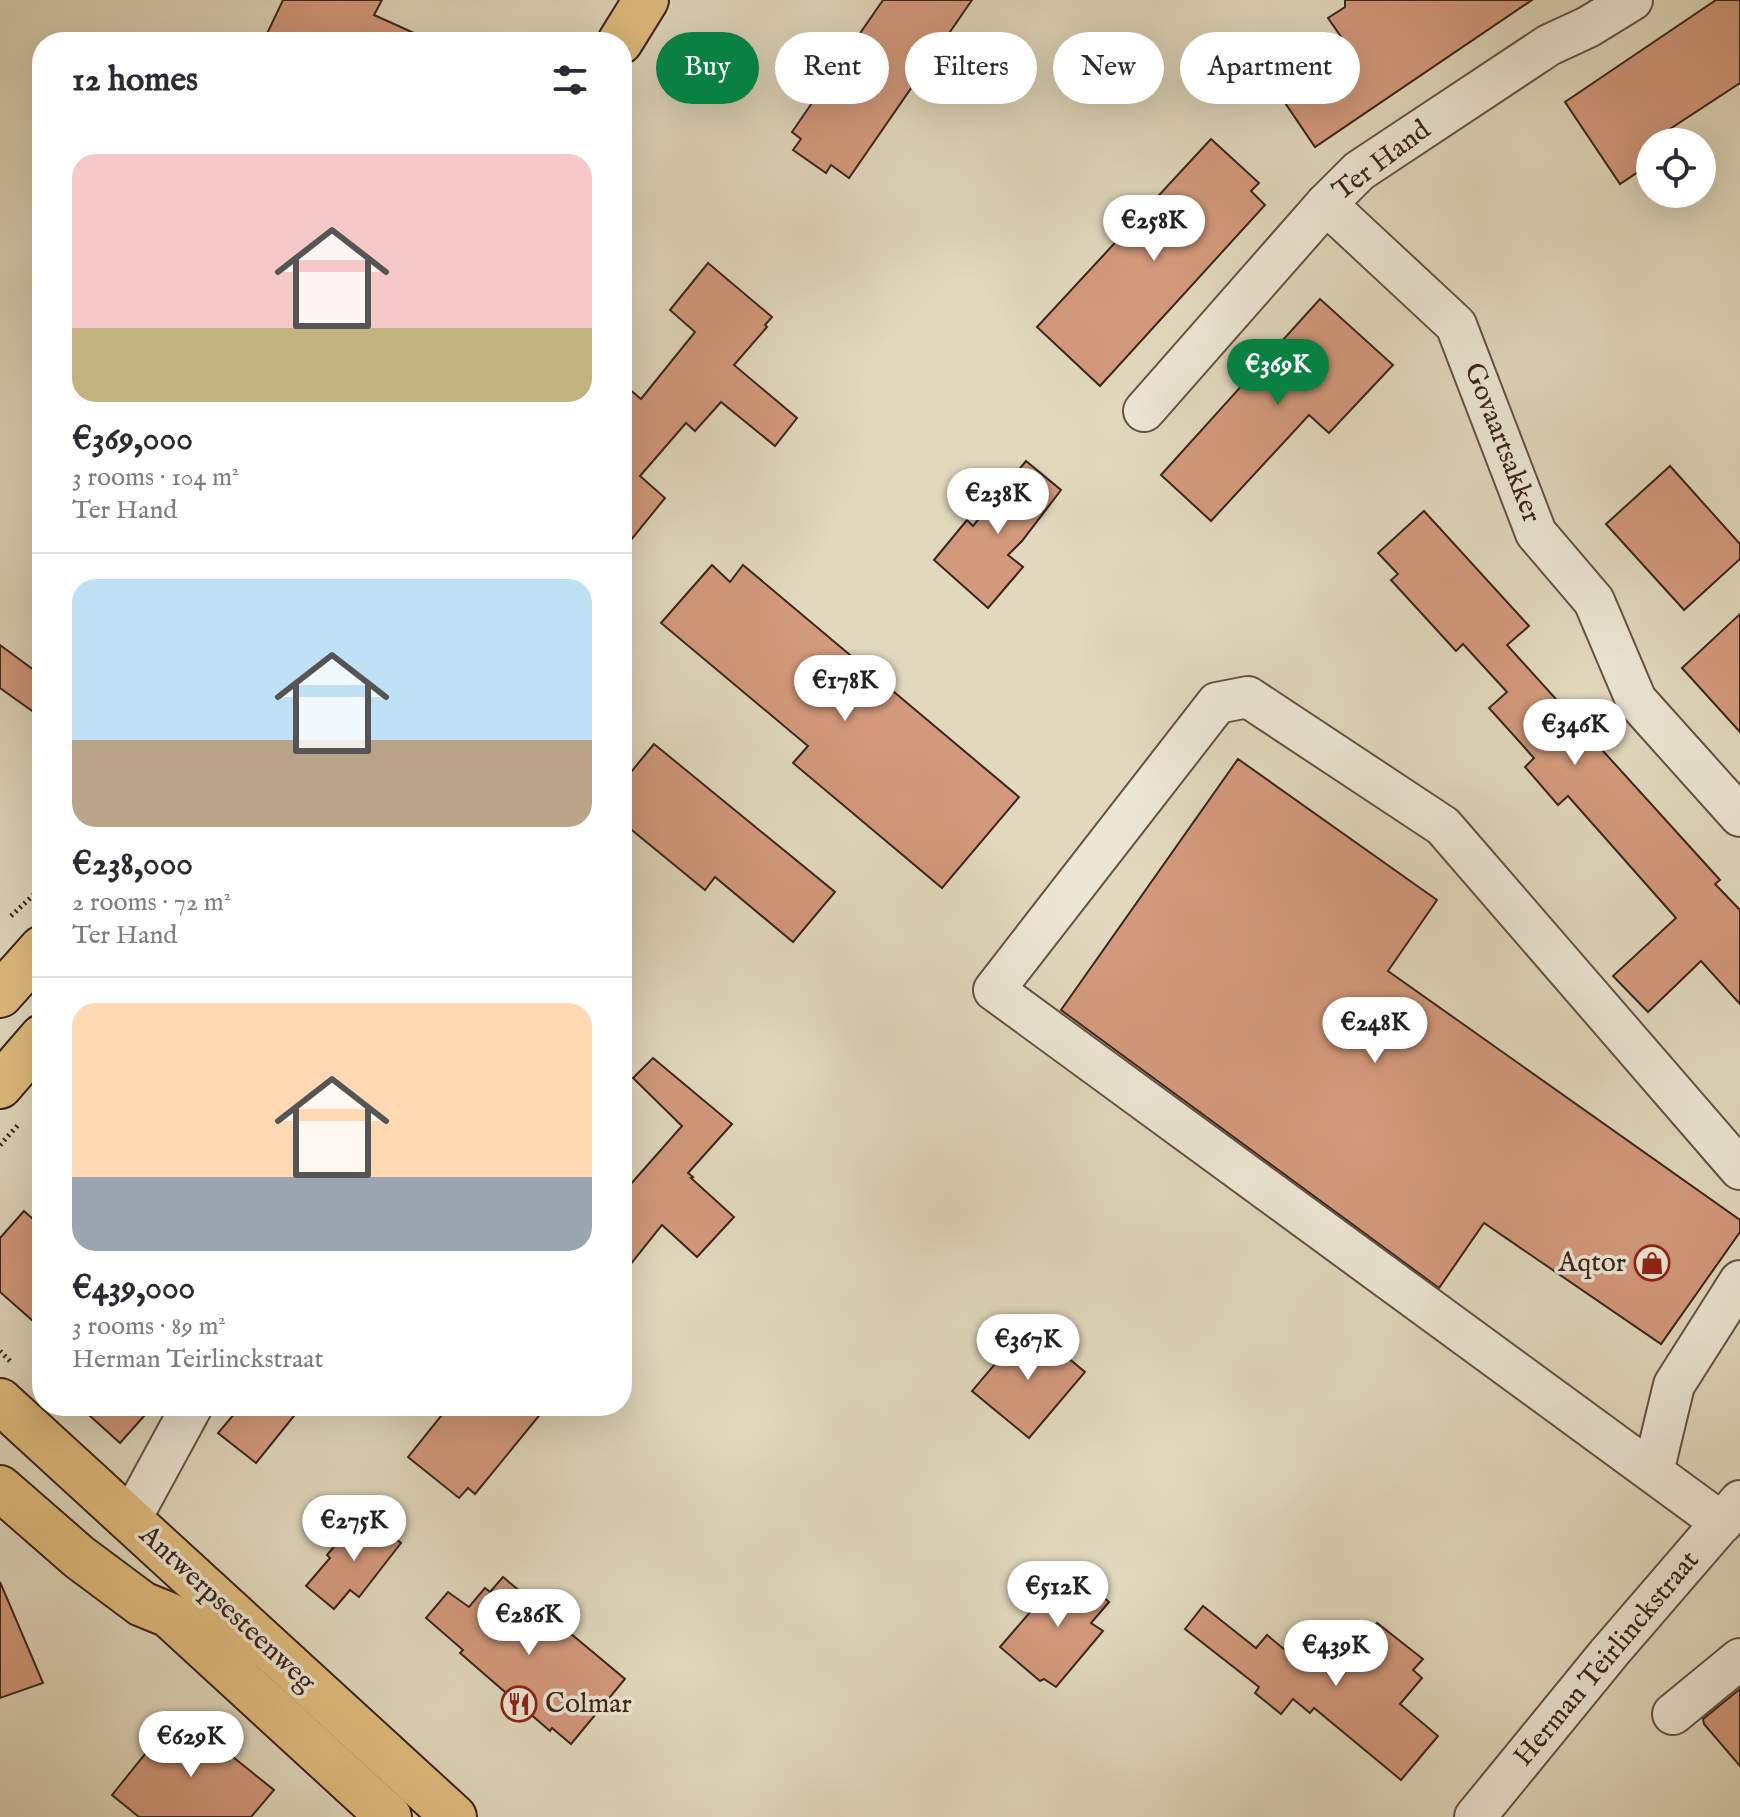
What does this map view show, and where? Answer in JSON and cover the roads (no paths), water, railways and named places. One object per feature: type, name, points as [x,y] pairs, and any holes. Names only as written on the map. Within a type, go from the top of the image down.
[{"type":"main road","points":[[626,32],[646,0]]},
{"type":"main road","points":[[0,995],[32,959]]},
{"type":"main road","points":[[0,1086],[32,1049]]},
{"type":"main road","name":"Antwerpsesteenweg","points":[[22,1410],[130,1520],[454,1817]]},
{"type":"main road","name":"Antwerpsesteenweg","points":[[0,1488],[79,1557],[142,1604],[169,1615],[389,1817]]},
{"type":"street","name":"Ter Hand","points":[[1144,411],[1326,204],[1359,171],[1549,45],[1588,27],[1632,0]]},
{"type":"street","name":"Govaartsakker","points":[[1326,204],[1456,325],[1536,533],[1594,601],[1636,700],[1740,816]]},
{"type":"street","points":[[1731,1512],[1653,1472],[994,990],[1217,703],[1248,697],[1443,826],[1740,1169]]},
{"type":"street","points":[[1653,1472],[1674,1385],[1740,1281]]},
{"type":"street","points":[[130,1520],[187,1416]]},
{"type":"street","name":"Herman Teirlinckstraat","points":[[1475,1817],[1609,1653],[1731,1512]]},
{"type":"street","points":[[1673,1714],[1740,1659]]},
{"type":"place","name":"Aqtor","points":[[1652,1263]]},
{"type":"place","name":"Colmar","points":[[519,1704]]}]
